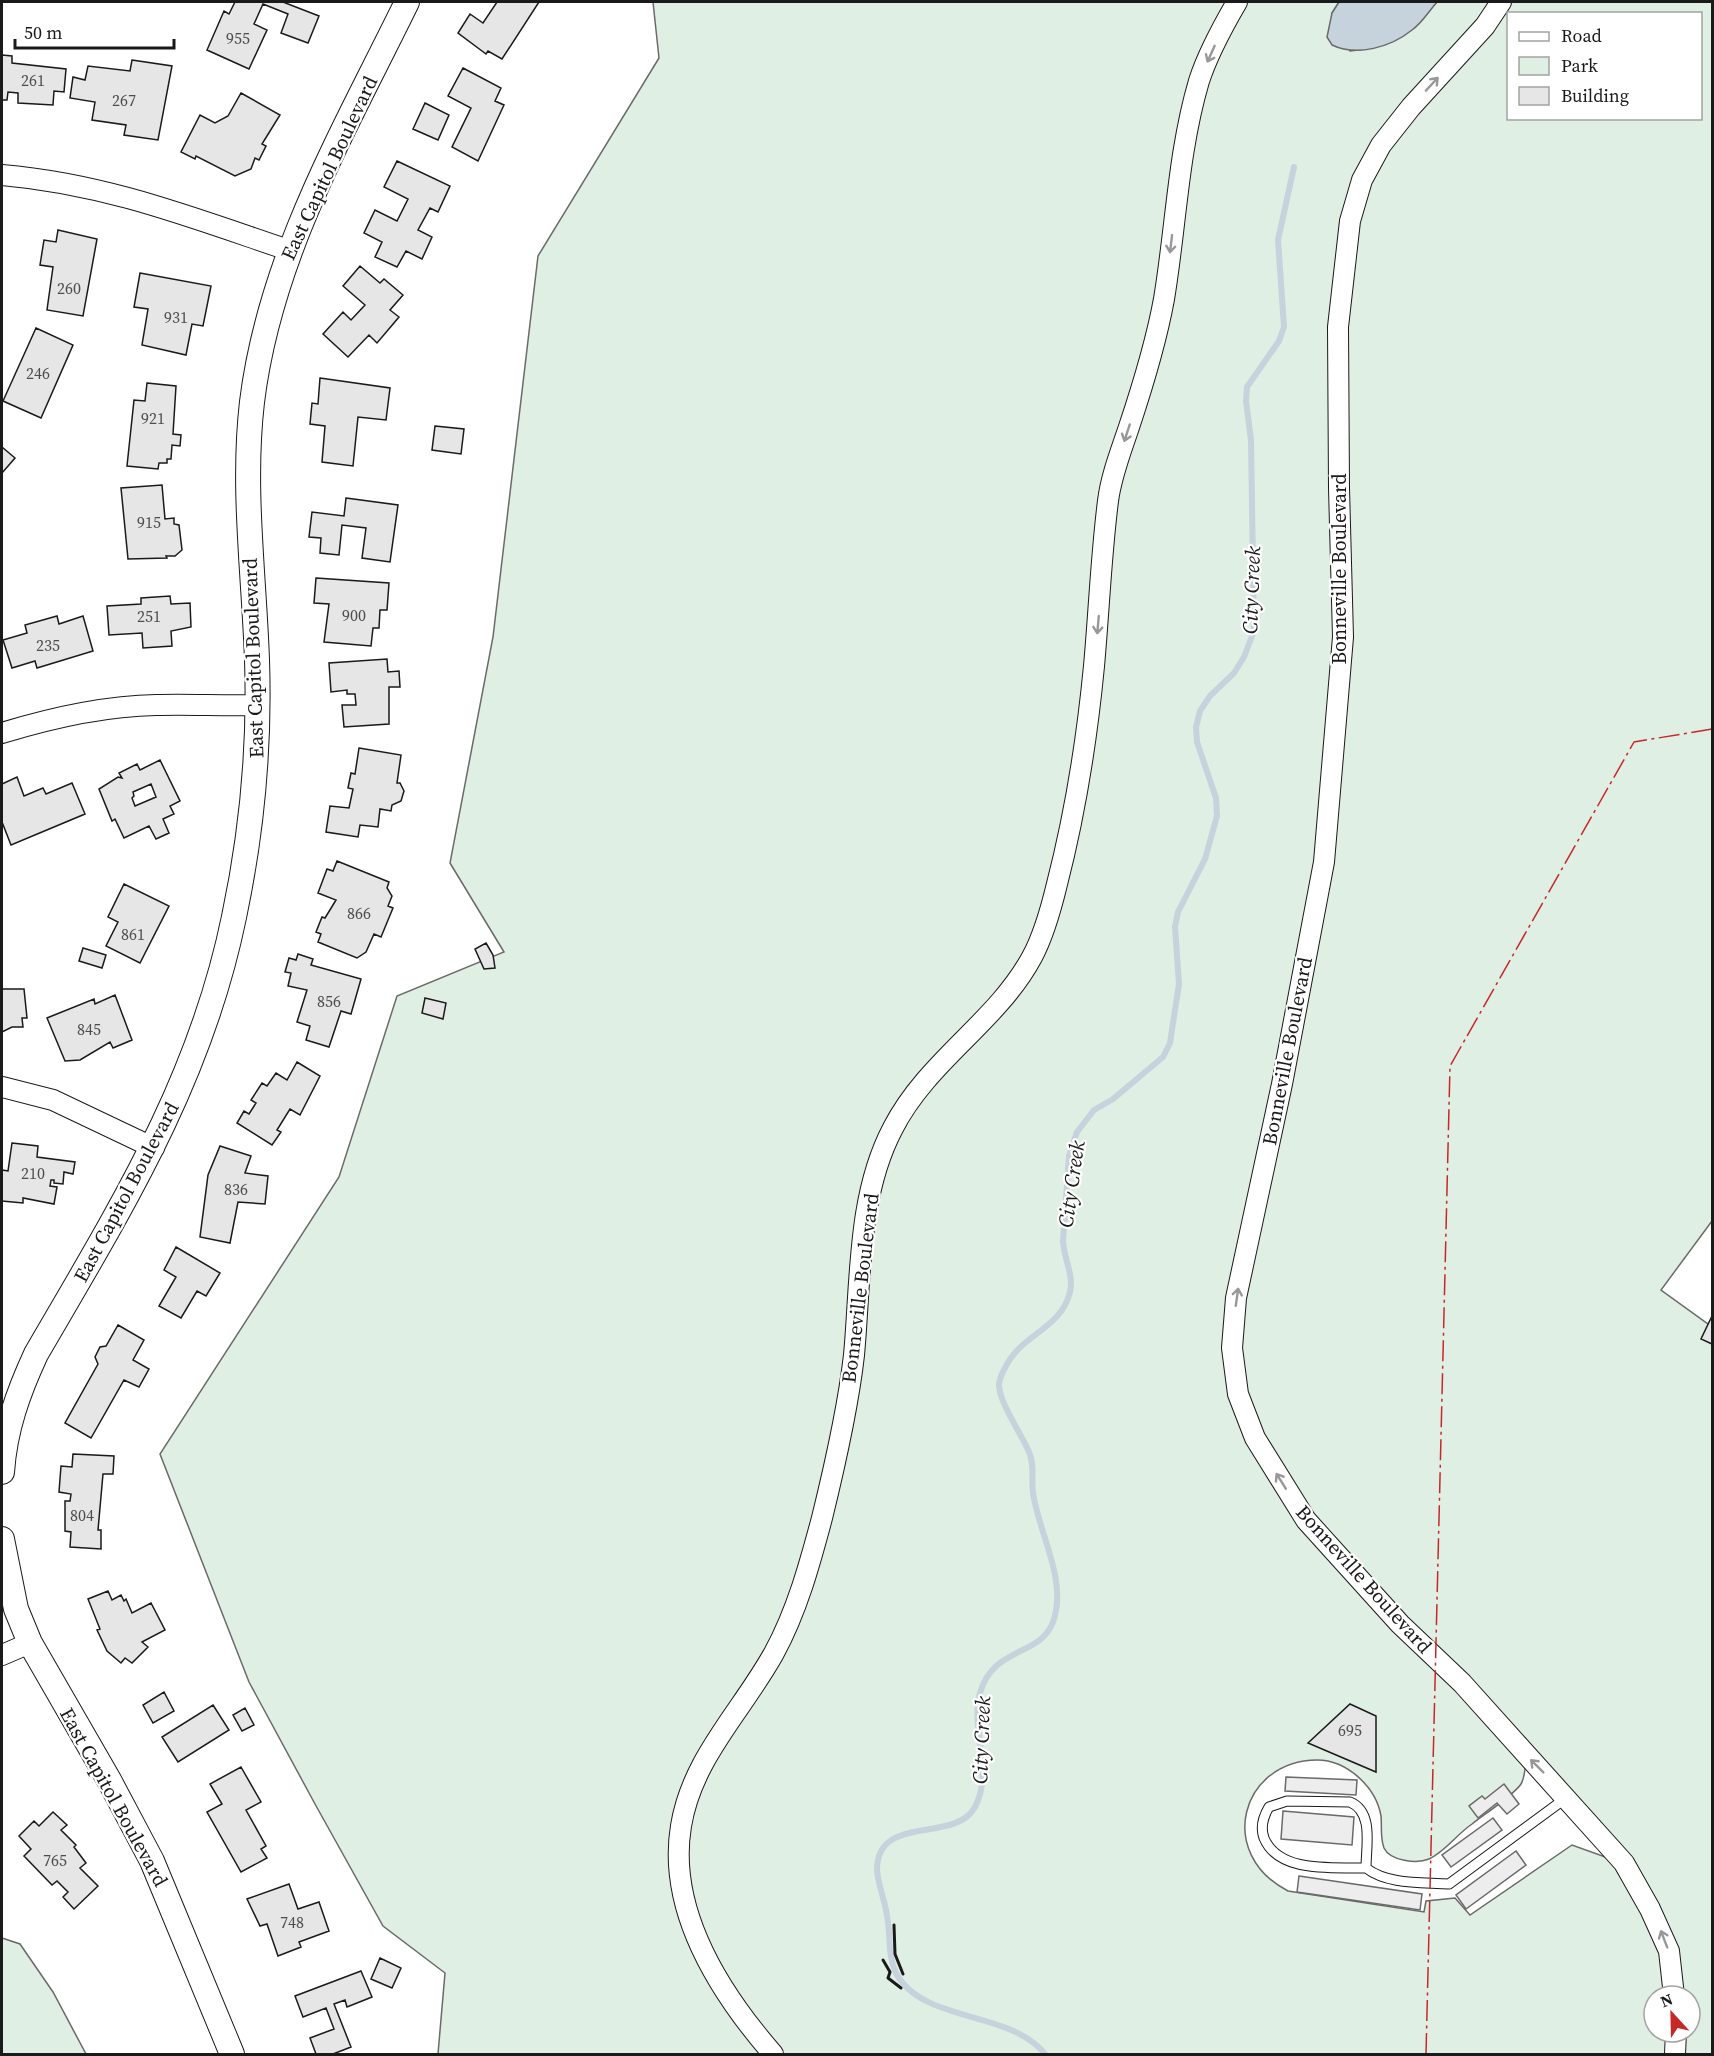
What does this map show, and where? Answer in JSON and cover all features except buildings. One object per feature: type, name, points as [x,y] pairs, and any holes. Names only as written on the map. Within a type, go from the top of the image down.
[{"type":"street","name":"East Capitol Boulevard","points":[[2,1472],[5,1422],[36,1354],[154,1148],[199,1040],[233,922],[252,806],[258,705],[247,498],[252,401],[261,349],[288,250],[407,2]]},
{"type":"street","name":"Bonneville Boulevard","points":[[773,2055],[723,1987],[695,1934],[686,1906],[678,1847],[687,1796],[711,1747],[749,1694],[775,1651],[801,1585],[822,1517],[853,1363],[867,1207],[876,1172],[891,1131],[912,1095],[938,1064],[1011,989],[1032,957],[1049,914],[1078,774],[1094,674],[1108,495],[1158,329],[1181,167],[1201,76],[1237,2]]},
{"type":"street","name":"Bonneville Boulevard","points":[[1501,2],[1485,26],[1411,107],[1381,145],[1362,180],[1350,221],[1338,327],[1338,488],[1343,637],[1323,862],[1282,1084],[1242,1263],[1236,1298],[1232,1348],[1238,1394],[1255,1438],[1306,1520],[1400,1624],[1462,1683],[1624,1863],[1650,1909],[1669,1951],[1673,1984]]},
{"type":"street","points":[[2,175],[57,181],[119,194],[288,250]]},
{"type":"street","points":[[2,733],[61,717],[113,708],[155,705],[258,705]]},
{"type":"street","points":[[2,1088],[31,1093],[63,1104],[154,1148]]},
{"type":"street","name":"East Capitol Boulevard","points":[[2,1539],[16,1609],[30,1643],[109,1780],[152,1861],[232,2055]]},
{"type":"street","points":[[2,1655],[30,1643]]},
{"type":"lane","points":[[1366,1868],[1366,1818],[1358,1806],[1350,1802],[1287,1801],[1272,1804],[1266,1812],[1262,1833],[1274,1855],[1294,1863],[1366,1868],[1376,1875],[1402,1881],[1449,1884],[1567,1797]]},
{"type":"green space","points":[[653,2],[1339,2],[1332,13],[1350,51],[1376,46],[1399,36],[1419,21],[1437,2],[1712,2],[1712,1221],[1661,1290],[1712,1327],[1712,2054],[438,2054],[445,1973],[383,1926],[315,1804],[249,1682],[160,1454],[339,1177],[397,996],[504,952],[450,863],[493,637],[538,256],[659,58]],"holes":[[[1527,1757],[1622,1863],[1572,1845],[1470,1915],[1455,1898],[1426,1901],[1424,1912],[1288,1891],[1265,1875],[1251,1855],[1245,1834],[1247,1812],[1255,1792],[1270,1776],[1291,1764],[1317,1760],[1328,1761],[1349,1770],[1373,1795],[1381,1816],[1382,1836],[1387,1852],[1398,1859],[1424,1860],[1440,1852],[1518,1788],[1524,1775]]]},
{"type":"green space","points":[[2,1938],[20,1944],[53,1992],[86,2054],[2,2054]]},
{"type":"shaded area","points":[[1339,2],[1437,2],[1419,24],[1404,36],[1374,48],[1352,50],[1332,45],[1327,37],[1332,13]]},
{"type":"shaded area","points":[[1286,1777],[1357,1780],[1356,1795],[1285,1791]]},
{"type":"shaded area","points":[[1504,1784],[1519,1804],[1507,1814],[1497,1803],[1478,1818],[1469,1806],[1482,1796],[1485,1799]]},
{"type":"shaded area","points":[[1283,1811],[1354,1817],[1352,1845],[1281,1839]]},
{"type":"shaded area","points":[[1493,1818],[1502,1830],[1451,1867],[1442,1855]]},
{"type":"shaded area","points":[[1516,1851],[1526,1865],[1466,1909],[1456,1895]]},
{"type":"shaded area","points":[[1299,1876],[1422,1894],[1420,1910],[1297,1892]]},
{"type":"waterway","name":"City Creek","points":[[1045,2054],[1030,2040],[1011,2030],[945,2009],[925,2001],[908,1989],[893,1966],[886,1910],[877,1870],[880,1852],[890,1841],[903,1835],[951,1824],[965,1818],[975,1807],[982,1780],[978,1707],[986,1678],[1005,1659],[1038,1641],[1047,1633],[1053,1622],[1057,1606],[1055,1574],[1033,1493],[1031,1457],[1003,1400],[999,1382],[1013,1355],[1058,1315],[1070,1292],[1071,1279],[1063,1241],[1069,1156],[1077,1132],[1094,1110],[1113,1099],[1163,1057],[1170,1043],[1179,984],[1175,927],[1178,912],[1205,859],[1217,816],[1216,798],[1197,742],[1196,727],[1200,711],[1210,696],[1234,673],[1244,657],[1254,631],[1251,440],[1246,401],[1247,387],[1279,341],[1284,327],[1278,240],[1294,167]]},
{"type":"wall","points":[[894,1925],[895,1954],[903,1974]]},
{"type":"wall","points":[[883,1960],[890,1972],[888,1978],[901,1988]]},
{"type":"power","points":[[1426,2054],[1450,1066],[1634,742],[1712,729]]}]
